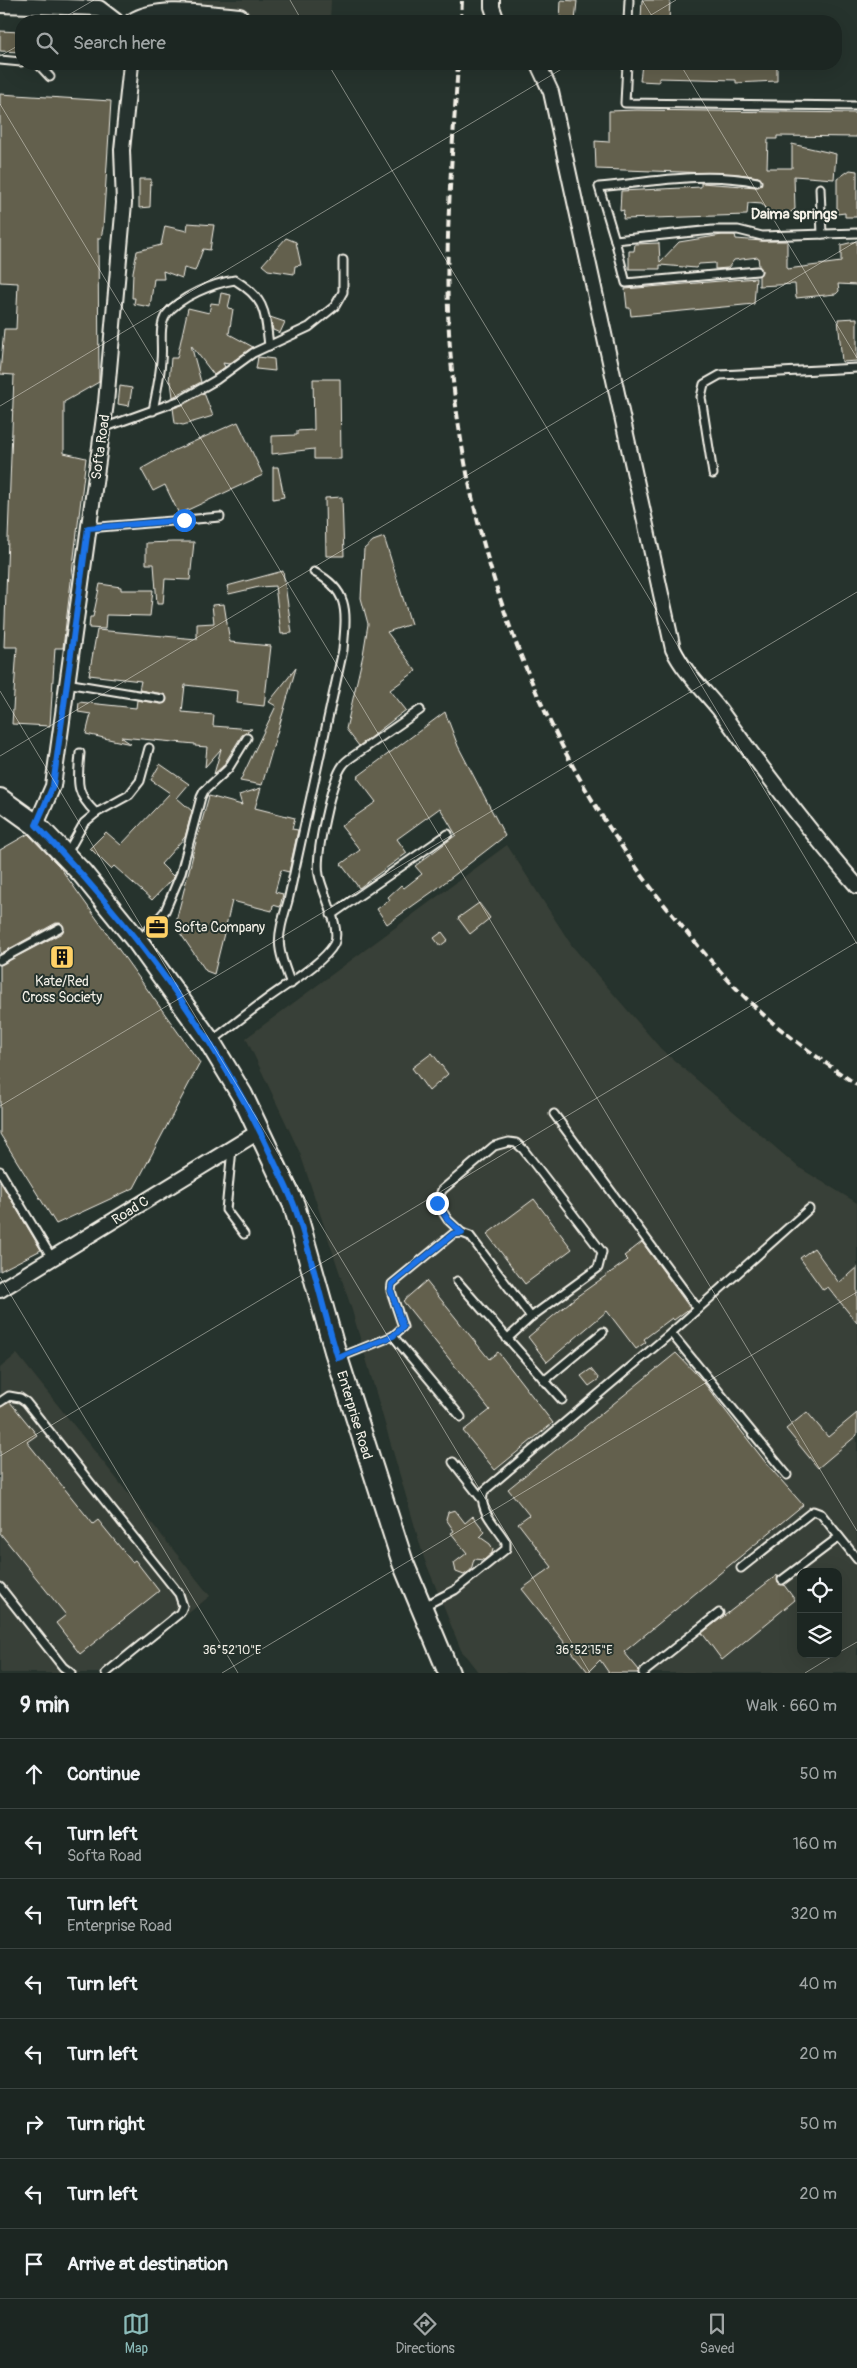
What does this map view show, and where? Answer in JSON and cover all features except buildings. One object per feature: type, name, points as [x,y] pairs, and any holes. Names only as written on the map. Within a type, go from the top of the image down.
[{"type":"main road","name":"Enterprise Road","points":[[0,799],[36,825],[82,873],[138,942],[210,1042],[242,1095],[294,1205],[338,1358],[403,1563],[444,1668]]},
{"type":"street","points":[[492,0],[495,15]]},
{"type":"street","points":[[0,5],[99,4],[110,15]]},
{"type":"street","points":[[143,15],[155,11],[223,15]]},
{"type":"street","name":"Softa Road","points":[[36,825],[53,786],[102,428],[124,203],[122,150],[130,70]]},
{"type":"street","points":[[541,70],[550,92],[673,649],[680,663],[714,704],[775,786],[857,886]]},
{"type":"street","name":"Road C","points":[[0,1290],[260,1131]]},
{"type":"lane","points":[[628,15],[629,0]]},
{"type":"lane","points":[[0,60],[15,61]]},
{"type":"lane","points":[[44,70],[50,77]]},
{"type":"lane","points":[[626,70],[625,103],[857,106]]},
{"type":"lane","points":[[757,182],[732,177],[719,177],[599,187],[626,283],[757,271]]},
{"type":"lane","points":[[820,188],[822,234]]},
{"type":"lane","points":[[615,240],[713,230],[738,230],[762,236],[857,233]]},
{"type":"lane","points":[[102,428],[181,400],[216,380],[252,353],[309,327],[335,306],[343,292],[343,260]]},
{"type":"lane","points":[[152,411],[162,358],[162,325],[166,315],[181,302],[218,283],[235,280],[252,290],[261,302],[269,346]]},
{"type":"lane","points":[[713,474],[701,397],[704,384],[720,375],[857,368]]},
{"type":"lane","points":[[88,528],[220,517]]},
{"type":"lane","points":[[291,984],[278,945],[278,934],[288,902],[331,695],[343,650],[346,616],[338,590],[329,580],[314,572]]},
{"type":"lane","points":[[66,683],[162,699]]},
{"type":"lane","points":[[210,1042],[291,984],[330,950],[335,942],[335,927],[319,876],[318,850],[337,777],[343,764],[420,710]]},
{"type":"lane","points":[[138,942],[165,910],[181,873],[200,798],[204,791],[228,769],[247,738]]},
{"type":"lane","points":[[65,856],[84,823],[96,813],[129,795],[140,781],[149,748]]},
{"type":"lane","points":[[80,753],[78,786],[87,804],[96,813]]},
{"type":"lane","points":[[331,915],[448,834]]},
{"type":"lane","points":[[0,960],[59,928]]},
{"type":"lane","points":[[554,1114],[698,1309]]},
{"type":"lane","points":[[507,1340],[532,1317],[598,1268],[602,1252],[523,1149],[516,1143],[509,1142],[494,1146],[442,1190],[437,1203],[441,1211],[462,1233],[470,1236],[532,1317]]},
{"type":"lane","points":[[232,1148],[226,1210],[244,1234]]},
{"type":"lane","points":[[0,1172],[52,1258]]},
{"type":"lane","points":[[481,1498],[484,1490],[698,1309],[810,1209]]},
{"type":"lane","points":[[338,1358],[393,1336],[403,1327],[391,1291],[392,1284],[453,1234],[462,1233]]},
{"type":"lane","points":[[457,1282],[562,1400]]},
{"type":"lane","points":[[544,1381],[602,1332]]},
{"type":"lane","points":[[671,1332],[787,1476]]},
{"type":"lane","points":[[393,1336],[461,1417]]},
{"type":"lane","points":[[0,1402],[8,1396],[20,1398],[26,1402],[180,1594],[183,1606],[180,1613],[106,1673]]},
{"type":"lane","points":[[422,1608],[455,1590],[506,1549],[506,1542],[488,1516],[481,1498],[453,1462]]},
{"type":"lane","points":[[741,1568],[814,1511],[821,1514],[857,1559]]},
{"type":"lane","points":[[782,1580],[839,1537]]},
{"type":"lane","points":[[0,1587],[63,1667],[71,1673]]},
{"type":"lane","points":[[643,1673],[719,1613]]},
{"type":"shaded area","points":[[152,0],[331,0],[330,15],[254,15]]},
{"type":"shaded area","points":[[507,845],[572,946],[661,1049],[798,1167],[857,1203],[857,1673],[479,1673],[461,1650],[424,1558],[351,1307],[300,1153],[246,1038]]},
{"type":"shaded area","points":[[17,1354],[210,1596],[113,1673],[0,1673],[0,1368]]},
{"type":"railway","points":[[461,15],[462,0]]},
{"type":"railway","points":[[458,70],[447,277],[450,348],[459,427],[474,506],[495,583],[522,658],[554,730],[592,800],[636,867],[685,930],[727,978],[773,1023],[857,1085]]},
{"type":"place","name":"Softa Company","points":[[157,927]]},
{"type":"place","name":"Kate/Red Cross Society","points":[[62,957]]},
{"type":"district","name":"Daima springs","points":[[794,214]]},
{"type":"route","points":[[184,520],[88,528],[53,786],[36,825],[82,873],[138,942],[210,1042],[242,1095],[294,1205],[338,1358],[393,1336],[403,1327],[391,1291],[392,1284],[453,1234],[462,1233],[448,1220],[437,1203]]}]
